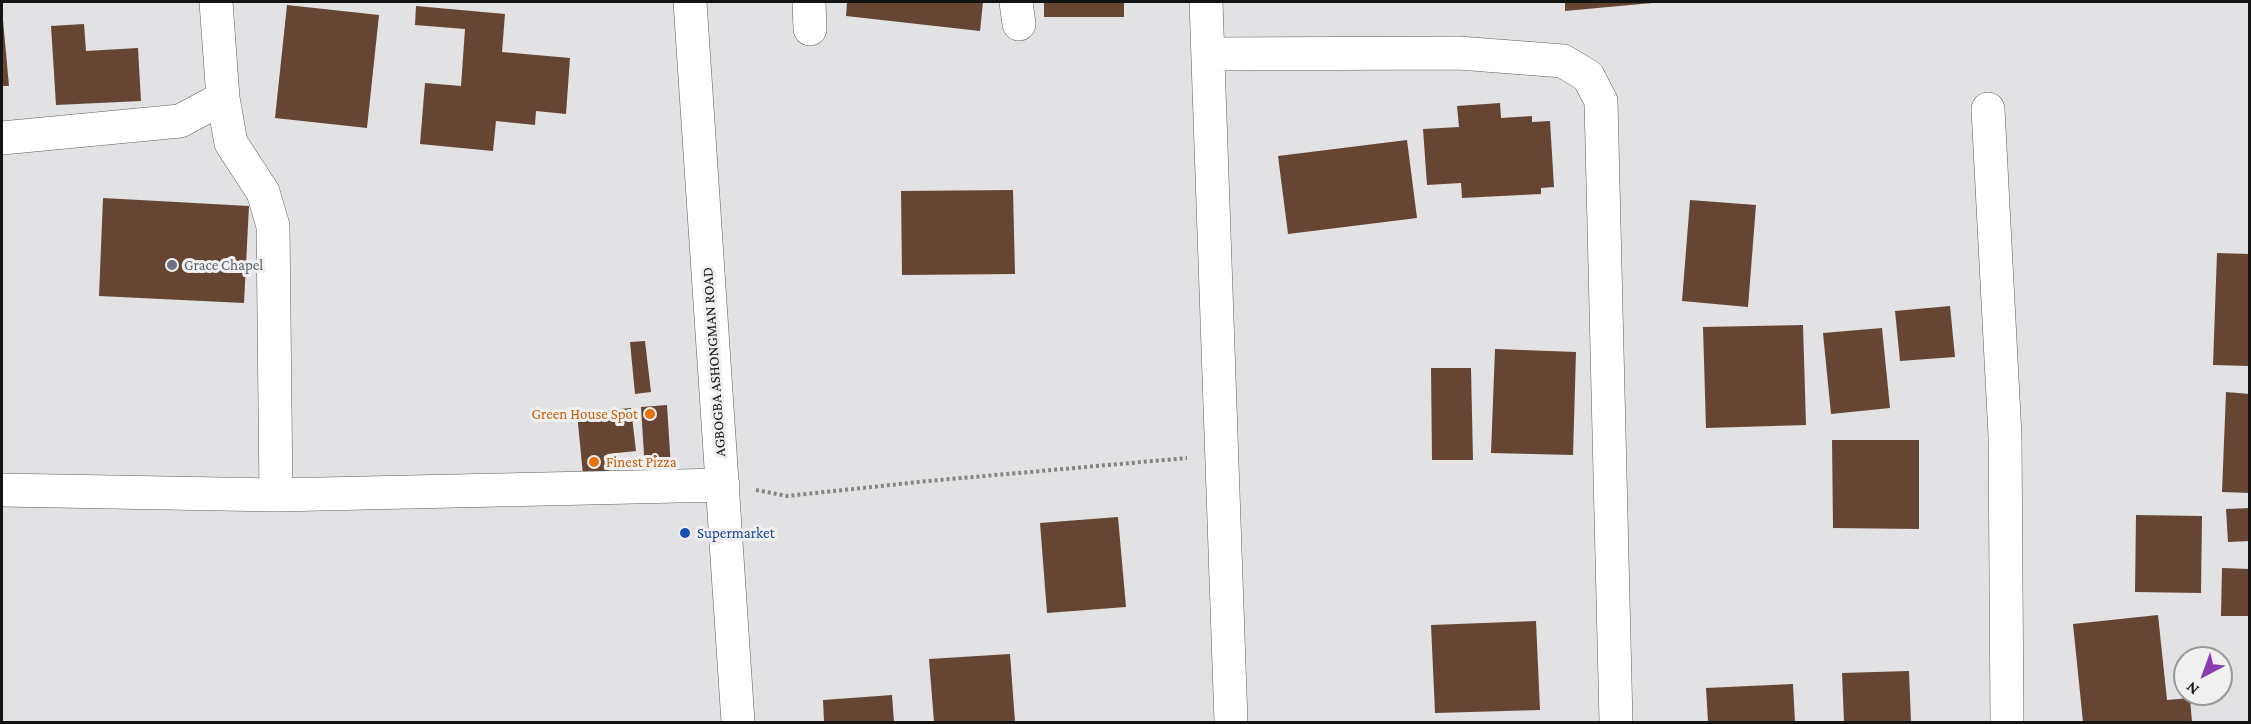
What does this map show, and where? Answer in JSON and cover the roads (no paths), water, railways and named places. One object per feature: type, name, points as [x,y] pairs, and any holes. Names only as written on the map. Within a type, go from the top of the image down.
[{"type":"street","points":[[216,2],[223,99],[231,143],[263,192],[273,226],[276,495]]},
{"type":"street","name":"AGBOGBA ASHONGMAN ROAD","points":[[690,2],[738,723]]},
{"type":"street","points":[[1206,2],[1231,723]]},
{"type":"street","points":[[1208,54],[1459,52],[1563,61],[1588,76],[1601,101],[1616,723]]},
{"type":"street","points":[[2,138],[180,121],[223,99]]},
{"type":"street","points":[[1988,109],[2005,436],[2007,723]]},
{"type":"street","points":[[2,490],[276,495],[723,484]]},
{"type":"place","name":"Grace Chapel","points":[[172,265]]},
{"type":"place","name":"Green House Spot","points":[[650,414]]},
{"type":"place","name":"Finest Pizza","points":[[594,462]]},
{"type":"place","name":"Supermarket","points":[[685,533]]}]
